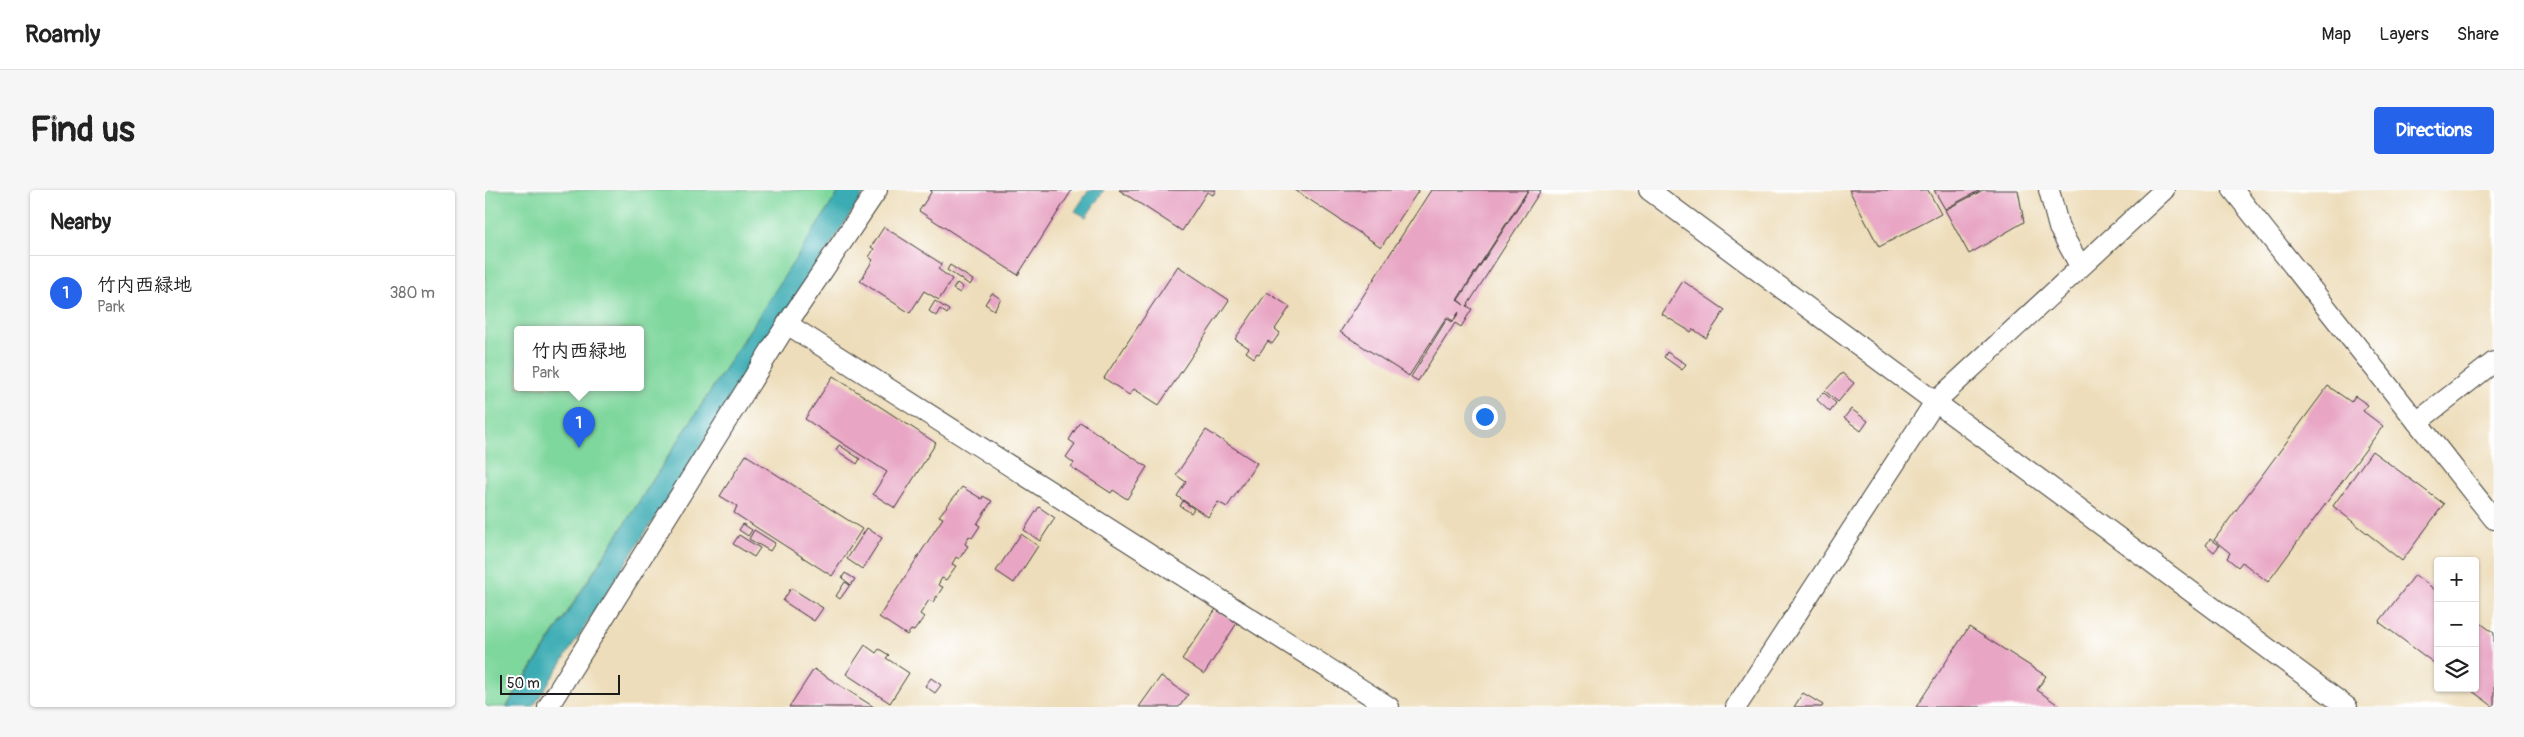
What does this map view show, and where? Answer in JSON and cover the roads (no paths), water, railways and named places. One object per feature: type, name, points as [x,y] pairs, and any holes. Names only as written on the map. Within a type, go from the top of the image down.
[{"type":"street","points":[[548,707],[787,324],[877,190]]},
{"type":"street","points":[[1649,190],[2347,707]]},
{"type":"street","points":[[2049,190],[2059,228],[2080,266]]},
{"type":"street","points":[[1736,707],[1935,402],[2164,190]]},
{"type":"street","points":[[2233,190],[2494,519]]},
{"type":"street","points":[[787,324],[1389,707]]},
{"type":"street","points":[[2417,422],[2494,362]]},
{"type":"water","points":[[840,190],[866,190],[533,707],[507,707]]},
{"type":"water","points":[[1089,190],[1104,190],[1086,217],[1075,211]]},
{"type":"place","name":"竹内西緑地","points":[[579,448]]}]
